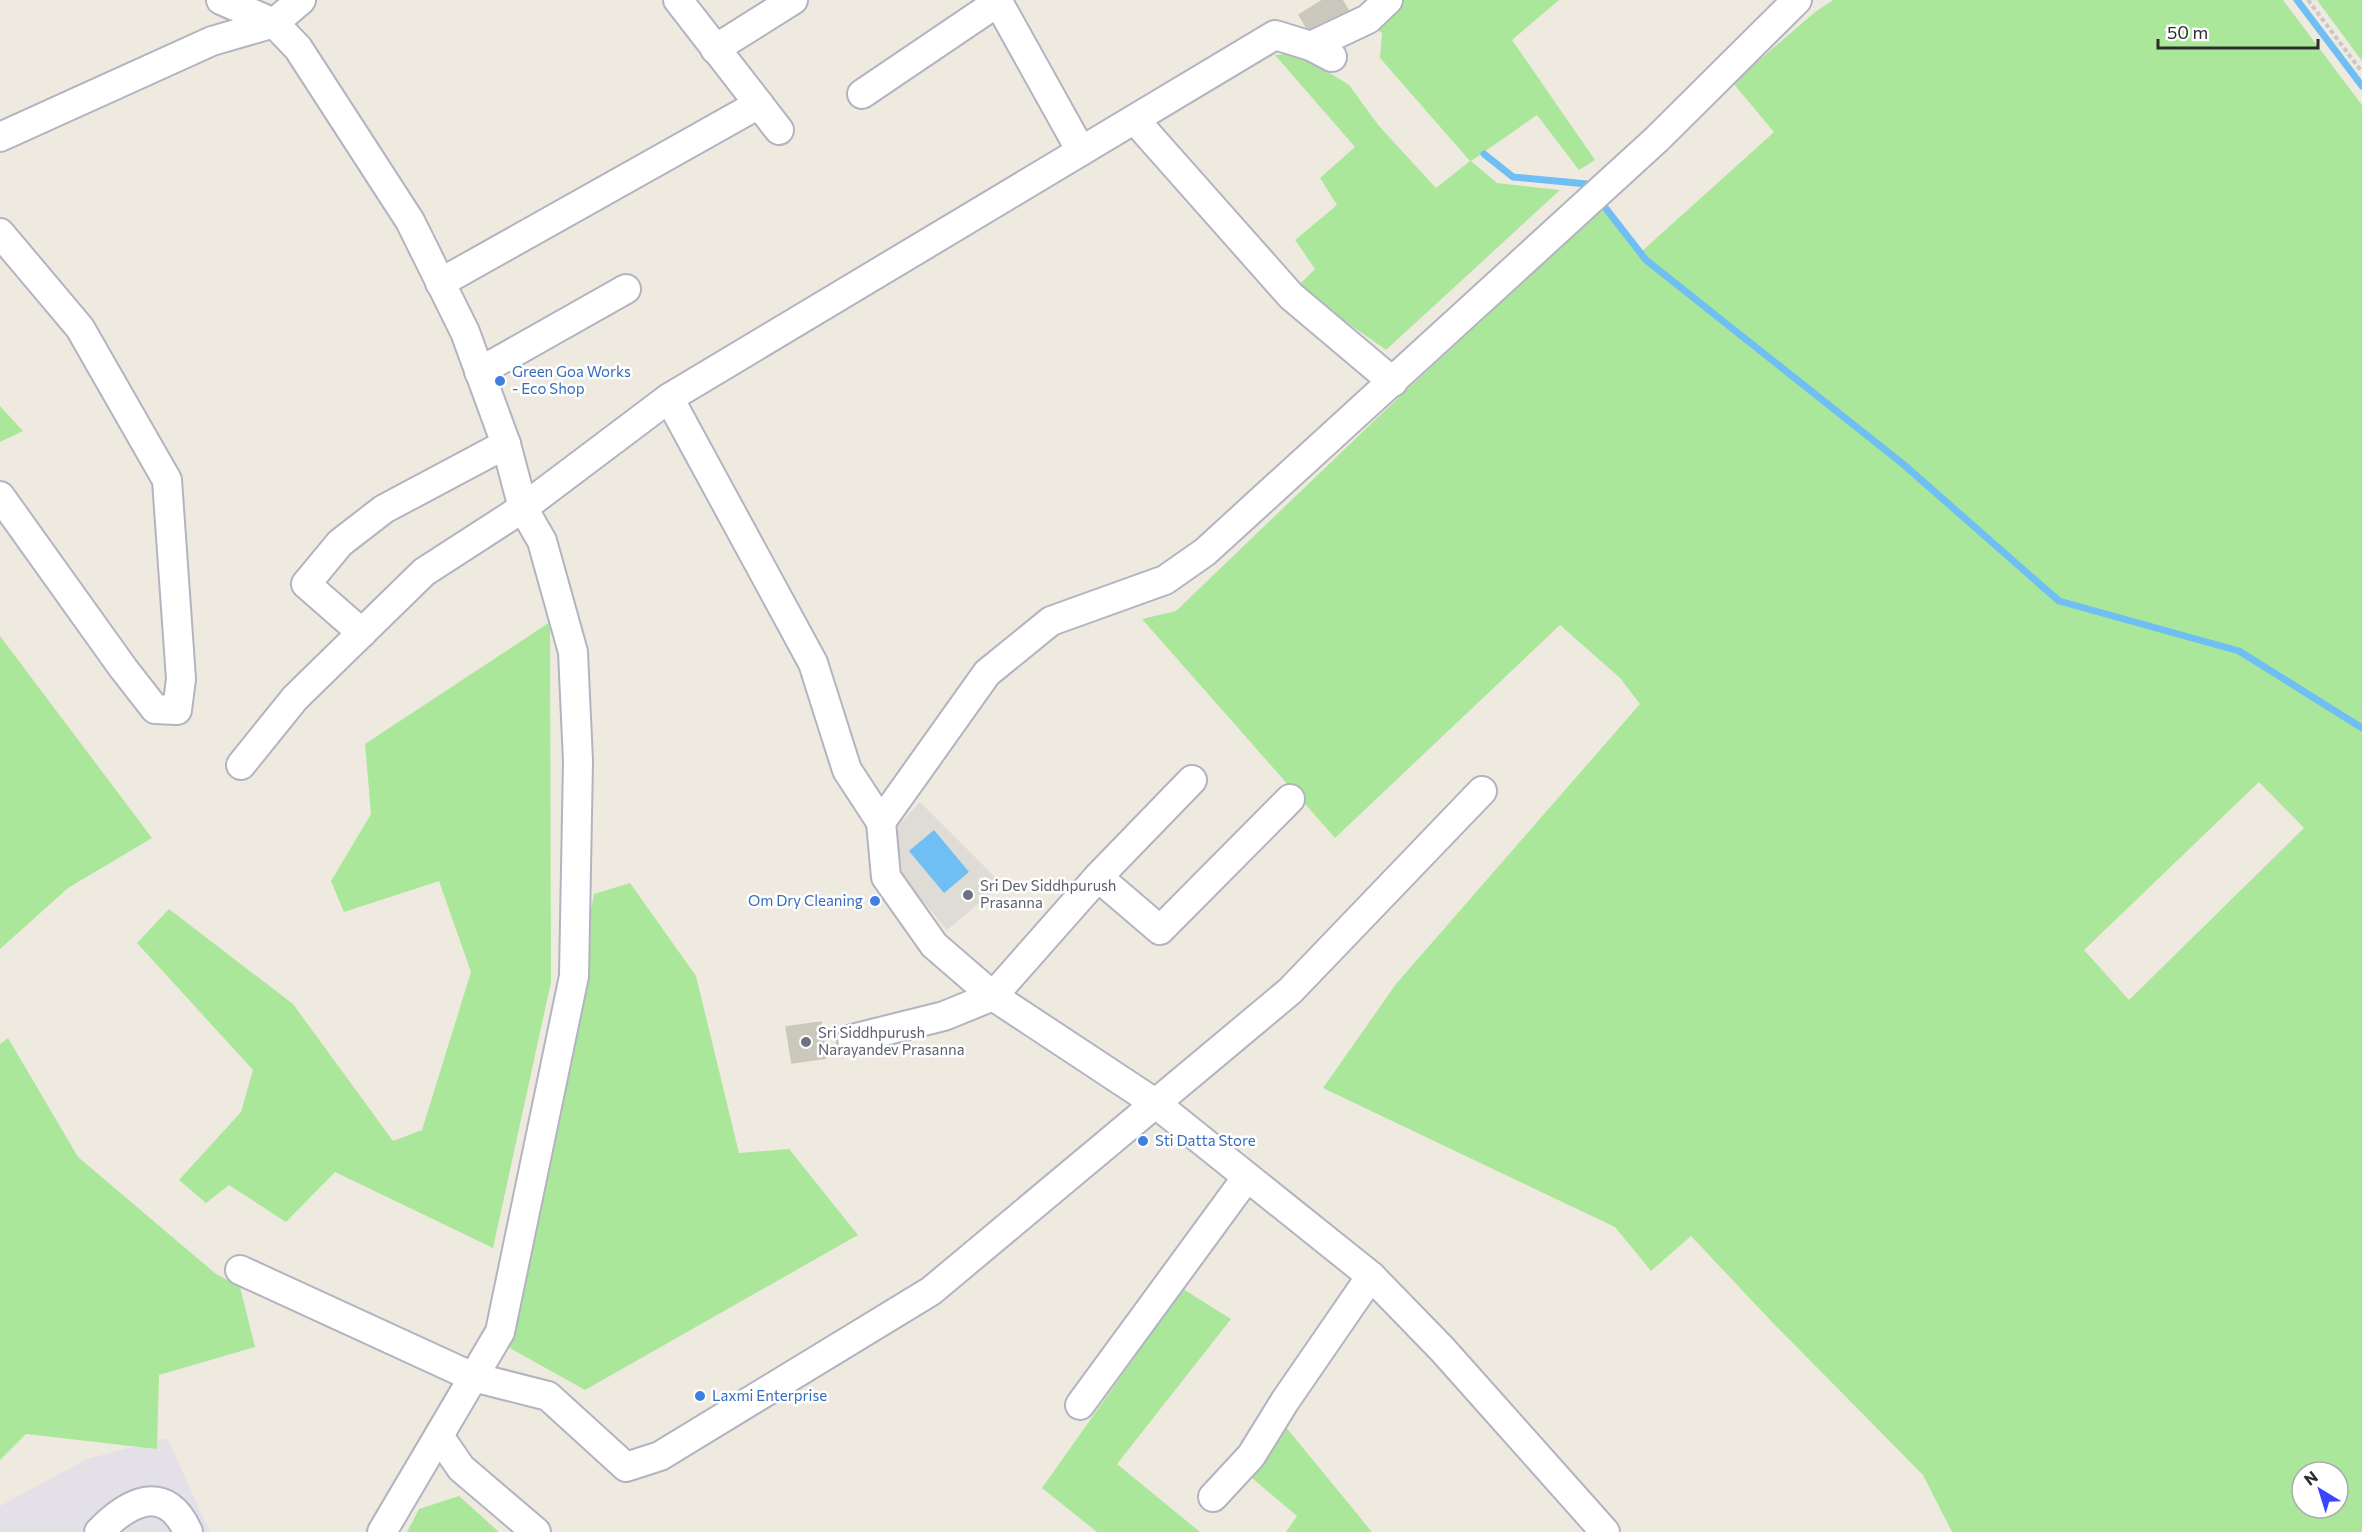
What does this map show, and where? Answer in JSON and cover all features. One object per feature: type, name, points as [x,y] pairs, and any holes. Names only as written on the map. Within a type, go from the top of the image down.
[{"type":"street","points":[[221,0],[274,23],[298,48],[410,221],[465,332],[506,444],[523,508],[542,541],[573,651],[578,761],[574,976],[500,1332],[382,1532]]},
{"type":"street","points":[[0,137],[212,41],[274,23],[302,0]]},
{"type":"street","points":[[678,0],[779,130]]},
{"type":"street","points":[[715,49],[793,0]]},
{"type":"street","points":[[241,765],[295,698],[424,572],[523,508],[669,398],[1275,35],[1321,52],[1368,19],[1388,0]]},
{"type":"street","points":[[881,822],[987,673],[1051,621],[1165,580],[1205,552],[1657,139],[1797,0]]},
{"type":"street","points":[[862,94],[998,1],[1081,151]]},
{"type":"street","points":[[440,284],[759,104]]},
{"type":"street","points":[[1135,120],[1291,296],[1393,382]]},
{"type":"street","points":[[0,233],[80,327],[167,480],[181,679],[177,710],[155,709],[0,496]]},
{"type":"street","points":[[479,372],[626,289]]},
{"type":"street","points":[[669,398],[813,663],[847,771],[881,822],[886,877],[934,945],[993,996],[1155,1103],[1371,1276],[1442,1349],[1605,1532]]},
{"type":"street","points":[[362,633],[306,584],[340,543],[384,509],[506,444]]},
{"type":"street","points":[[852,1039],[944,1017],[993,996],[1098,877],[1192,780]]},
{"type":"street","points":[[240,1270],[473,1377],[548,1396],[626,1467],[660,1456],[932,1291],[1290,991],[1482,791]]},
{"type":"street","points":[[1098,877],[1160,930],[1290,799]]},
{"type":"street","points":[[1080,1405],[1246,1176]]},
{"type":"street","points":[[1212,1497],[1251,1456],[1285,1401],[1371,1276]]},
{"type":"street","points":[[439,1436],[461,1468],[536,1532]]},
{"type":"street","points":[[99,1532],[129,1507],[151,1501],[163,1502],[175,1509],[188,1532]]},
{"type":"path","points":[[2308,0],[2362,72]]},
{"type":"shaded area","points":[[920,802],[1002,884],[947,930],[903,877],[896,828]]},
{"type":"shaded area","points":[[167,1438],[210,1532],[0,1532],[0,1506],[87,1459]]},
{"type":"green space","points":[[1399,0],[1559,0],[1512,40],[1595,160],[1579,170],[1537,115],[1471,161],[1497,183],[1560,190],[1386,350],[1297,287],[1315,269],[1295,240],[1337,205],[1320,178],[1355,147],[1275,55],[1298,53],[1349,85],[1379,126],[1436,188],[1470,161],[1380,58],[1382,33],[1372,25]]},
{"type":"green space","points":[[1833,0],[2283,0],[2362,105],[2362,1532],[1952,1532],[1923,1475],[1691,1236],[1651,1271],[1615,1227],[1323,1088],[1396,984],[1640,704],[1620,678],[1560,625],[1335,838],[1142,619],[1176,611],[1400,396],[1602,208],[1641,252],[1774,132],[1733,83],[1815,12]],"holes":[[[2259,782],[2304,828],[2129,1000],[2084,950]]]},
{"type":"green space","points":[[2317,0],[2362,0],[2362,61]]},
{"type":"green space","points":[[0,406],[23,431],[0,442]]},
{"type":"green space","points":[[550,622],[551,982],[493,1248],[335,1172],[286,1222],[229,1185],[206,1203],[179,1180],[241,1112],[253,1070],[137,943],[169,909],[293,1004],[393,1141],[422,1130],[471,972],[439,881],[344,912],[331,881],[371,814],[365,744]]},
{"type":"green space","points":[[0,636],[152,838],[68,888],[0,949]]},
{"type":"green space","points":[[630,883],[696,976],[739,1153],[789,1149],[858,1235],[585,1390],[506,1346],[594,894]]},
{"type":"green space","points":[[8,1038],[78,1157],[216,1274],[240,1287],[255,1347],[159,1375],[157,1449],[26,1434],[0,1460],[0,1044]]},
{"type":"green space","points":[[1183,1289],[1231,1319],[1117,1464],[1200,1532],[1097,1532],[1042,1488]]},
{"type":"green space","points":[[1285,1426],[1372,1532],[1286,1532],[1297,1516],[1252,1478]]},
{"type":"green space","points":[[459,1496],[499,1532],[407,1532],[419,1509]]},
{"type":"water","points":[[934,830],[969,872],[944,893],[909,851]]},
{"type":"building","points":[[1323,0],[1342,0],[1348,10],[1307,28],[1299,15]]},
{"type":"building","name":"Sri Siddhpurush Narayandev Prasanna","points":[[821,1022],[826,1058],[792,1063],[786,1027]]},
{"type":"waterway","points":[[2297,0],[2362,86]]},
{"type":"waterway","points":[[1484,154],[1513,177],[1587,184],[1591,189]]},
{"type":"waterway","points":[[1600,201],[1646,260],[1903,464],[2059,601],[2239,651],[2362,728]]},
{"type":"place","name":"Green Goa Works - Eco Shop","points":[[500,381]]},
{"type":"place","name":"Sri Dev Siddhpurush Prasanna","points":[[968,895]]},
{"type":"place","name":"Om Dry Cleaning","points":[[875,901]]},
{"type":"place","name":"Sri Siddhpurush Narayandev Prasanna","points":[[806,1042]]},
{"type":"place","name":"Sti Datta Store","points":[[1143,1141]]},
{"type":"place","name":"Laxmi Enterprise","points":[[700,1396]]}]
